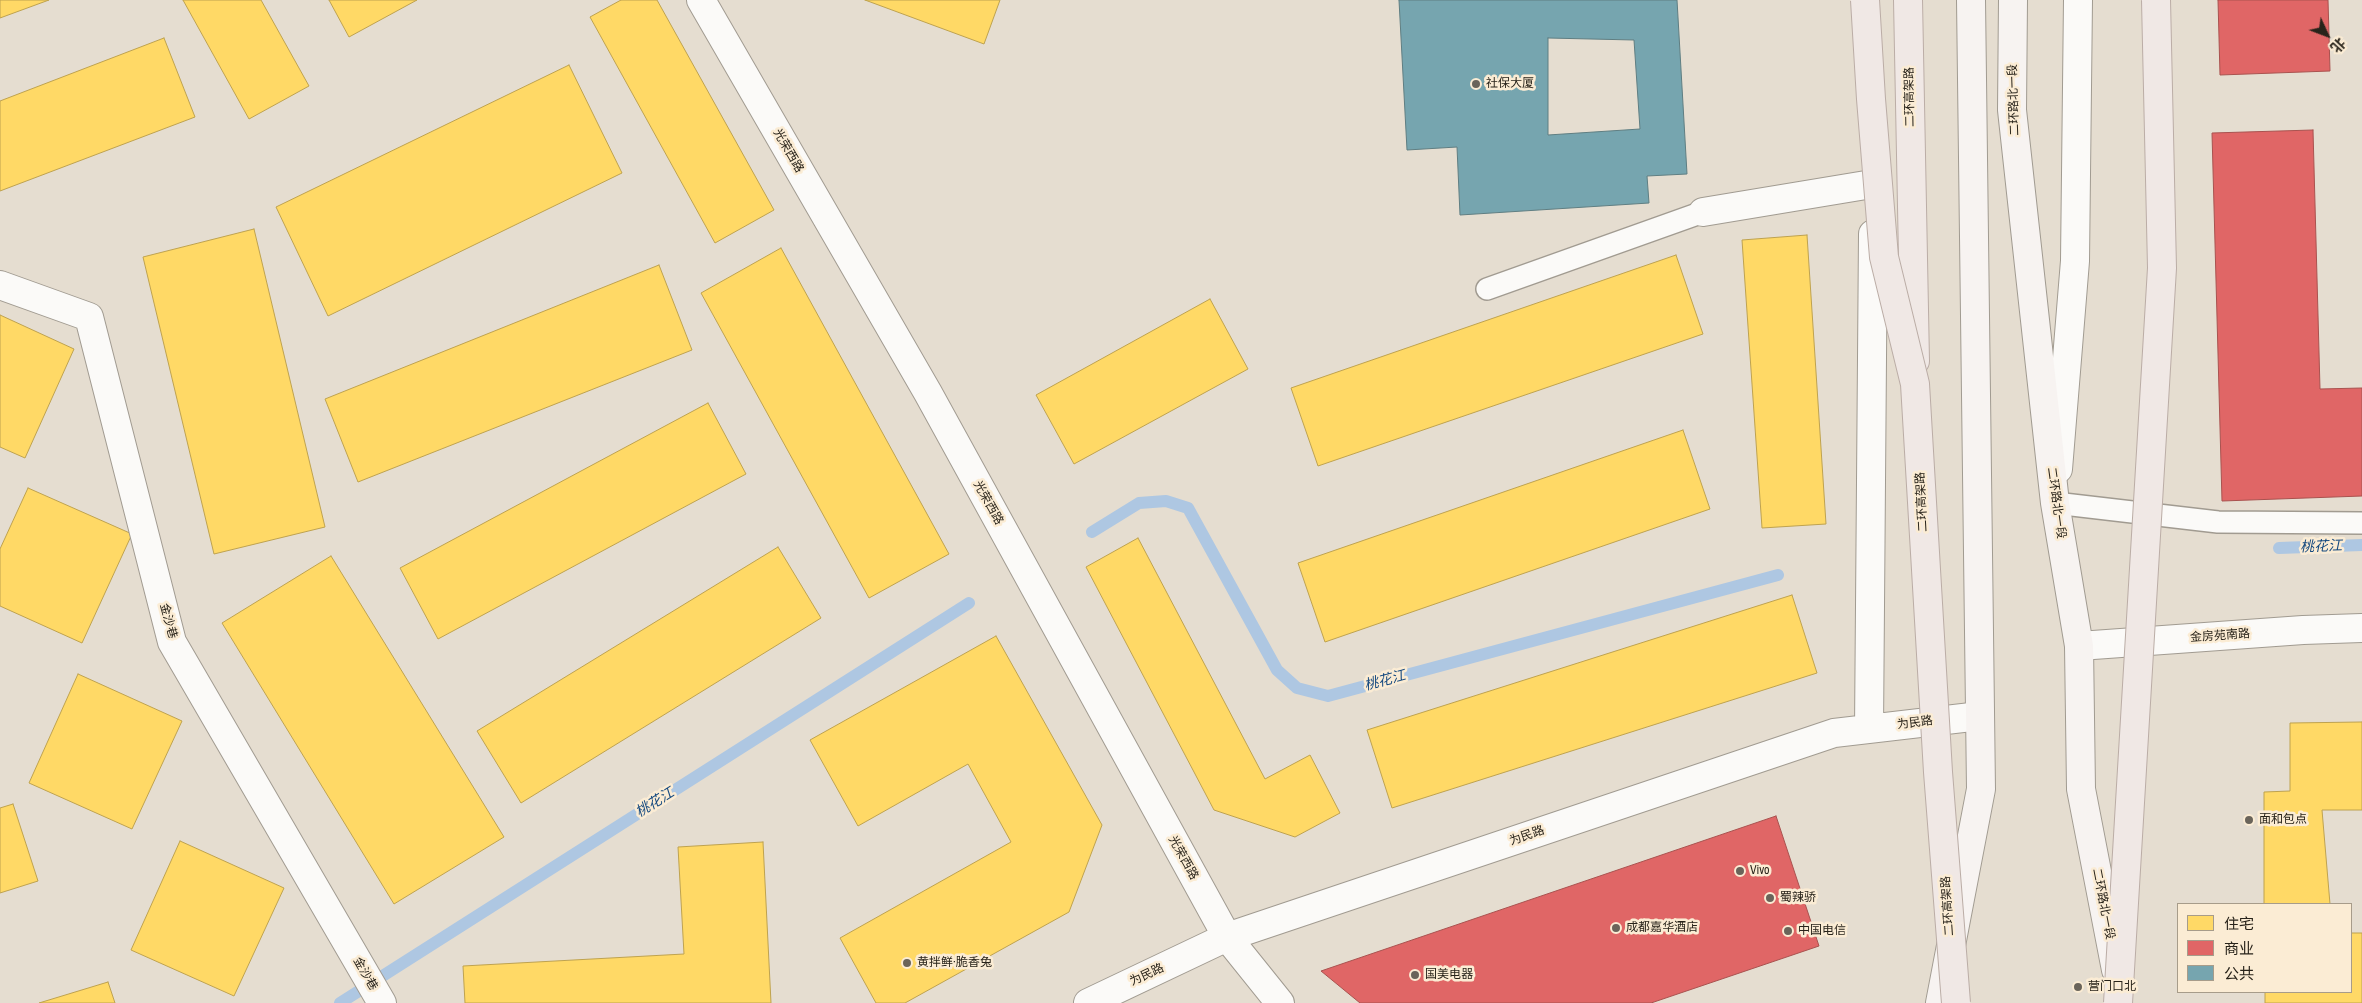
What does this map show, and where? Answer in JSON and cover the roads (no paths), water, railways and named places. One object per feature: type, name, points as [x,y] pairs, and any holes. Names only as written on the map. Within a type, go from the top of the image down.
[{"type":"highway","points":[[1865,0],[1884,258],[1915,384]]},
{"type":"highway","name":"二环高架路","points":[[1908,0],[1915,384],[1938,772],[1956,1003]]},
{"type":"highway","points":[[2120,1003],[2162,268],[2156,0]]},
{"type":"main road","points":[[1940,1003],[1981,789],[1970,0]]},
{"type":"main road","name":"二环路北一段","points":[[2014,0],[2012,110],[2055,503],[2079,646],[2082,789],[2120,1003]]},
{"type":"street","name":"光荣西路","points":[[701,0],[928,393],[1227,937],[1280,1003]]},
{"type":"street","points":[[1869,729],[1873,302],[1871,0]]},
{"type":"street","points":[[2055,503],[2075,261],[2078,0]]},
{"type":"street","points":[[1703,212],[1872,184]]},
{"type":"street","name":"金沙巷","points":[[0,285],[89,317],[172,642],[382,1003]]},
{"type":"street","name":"金房苑南路","points":[[2079,646],[2303,630],[2362,628]]},
{"type":"street","name":"为民路","points":[[1088,1003],[1227,937],[1834,733],[1980,716]]},
{"type":"lane","points":[[1487,289],[1703,212]]},
{"type":"lane","points":[[2055,503],[2218,522],[2362,523]]},
{"type":"waterway","name":"桃花江","points":[[1092,532],[1139,503],[1166,501],[1188,508],[1277,670],[1297,688],[1328,696],[1778,575]]},
{"type":"waterway","name":"桃花江","points":[[2279,548],[2362,545]]},
{"type":"waterway","name":"桃花江","points":[[340,1003],[969,603]]},
{"type":"place","name":"社保大厦","points":[[1476,84]]},
{"type":"place","name":"面和包点","points":[[2249,820]]},
{"type":"place","name":"Vivo","points":[[1740,871]]},
{"type":"place","name":"蜀辣骄","points":[[1770,898]]},
{"type":"place","name":"成都嘉华酒店","points":[[1616,928]]},
{"type":"place","name":"中国电信","points":[[1788,931]]},
{"type":"place","name":"黄拌鲜·脆香兔","points":[[907,963]]},
{"type":"place","name":"国美电器","points":[[1415,975]]},
{"type":"place","name":"营门口北","points":[[2078,987]]}]
